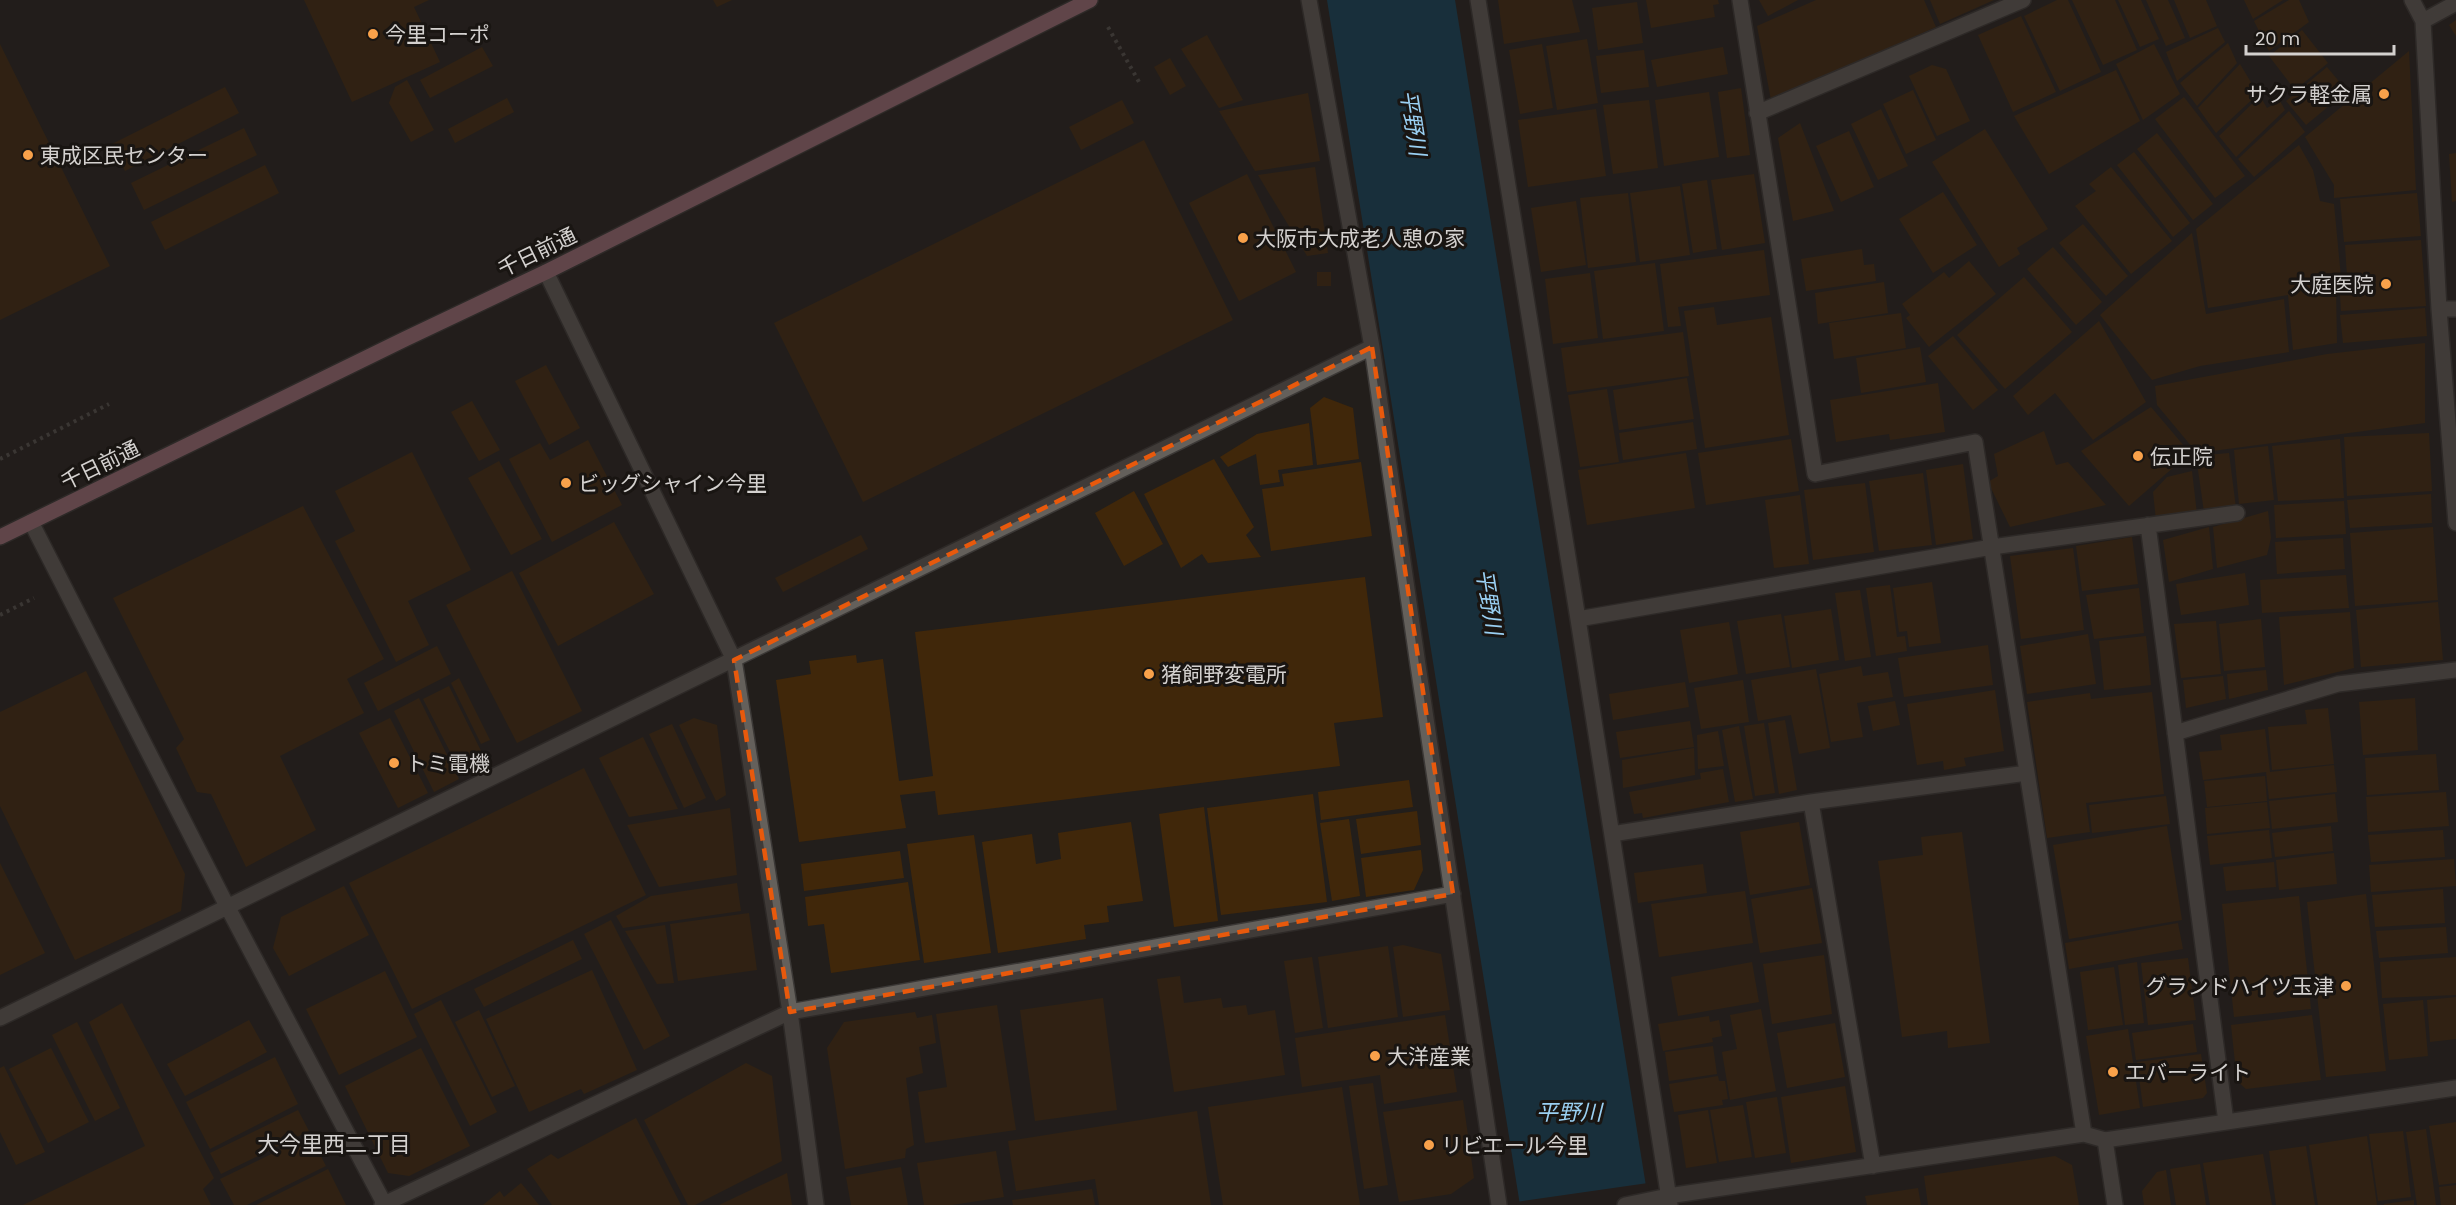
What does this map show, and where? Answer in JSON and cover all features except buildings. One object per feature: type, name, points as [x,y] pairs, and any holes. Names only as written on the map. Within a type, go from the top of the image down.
[{"type":"main road","name":"千日前通","points":[[0,537],[546,272],[1090,0]]},
{"type":"street","points":[[1310,0],[1372,346],[1499,1205]]},
{"type":"street","points":[[1478,0],[1612,834],[1664,1201]]},
{"type":"street","points":[[1740,0],[1815,474],[1975,442],[2084,1134]]},
{"type":"street","points":[[1757,113],[2023,0]]},
{"type":"street","points":[[2412,0],[2423,21],[2439,309],[2456,523]]},
{"type":"street","points":[[2423,21],[2456,3]]},
{"type":"street","points":[[546,272],[734,660],[790,1012],[816,1205]]},
{"type":"street","points":[[2439,309],[2456,309]]},
{"type":"street","points":[[0,1018],[1372,346]]},
{"type":"street","points":[[1578,618],[1992,547],[2237,513]]},
{"type":"street","points":[[31,522],[227,906],[384,1204],[790,1012],[1453,894]]},
{"type":"street","points":[[2148,525],[2226,1122]]},
{"type":"street","points":[[2175,733],[2338,684],[2456,670]]},
{"type":"street","points":[[1612,834],[1811,802],[2027,773]]},
{"type":"street","points":[[1811,802],[1873,1166]]},
{"type":"street","points":[[1625,1205],[1664,1201],[2084,1134],[2105,1140],[2456,1088]]},
{"type":"street","points":[[2105,1140],[2115,1205]]},
{"type":"path","points":[[1105,21],[1139,82]]},
{"type":"path","points":[[0,459],[109,404]]},
{"type":"path","points":[[0,615],[42,594]]},
{"type":"highlighted area","points":[[1372,347],[1453,894],[790,1012],[734,660]]},
{"type":"water","name":"平野川","points":[[1327,0],[1455,0],[1649,1205],[1520,1205]]},
{"type":"pier","points":[[1648,1183],[1652,1205],[1517,1205],[1516,1202]]},
{"type":"place","name":"今里コーポ","points":[[373,34]]},
{"type":"place","name":"サクラ軽金属","points":[[2384,94]]},
{"type":"place","name":"東成区民センター","points":[[28,155]]},
{"type":"place","name":"大阪市大成老人憩の家","points":[[1243,238]]},
{"type":"place","name":"大庭医院","points":[[2386,284]]},
{"type":"place","name":"伝正院","points":[[2138,456]]},
{"type":"place","name":"ビッグシャイン今里","points":[[566,483]]},
{"type":"place","name":"猪飼野変電所","points":[[1149,674]]},
{"type":"place","name":"トミ電機","points":[[394,763]]},
{"type":"place","name":"グランドハイツ玉津","points":[[2346,986]]},
{"type":"place","name":"大洋産業","points":[[1375,1056]]},
{"type":"place","name":"エバーライト","points":[[2113,1072]]},
{"type":"place","name":"リビエール今里","points":[[1429,1145]]},
{"type":"district","name":"大今里西二丁目","points":[[334,1144]]}]
